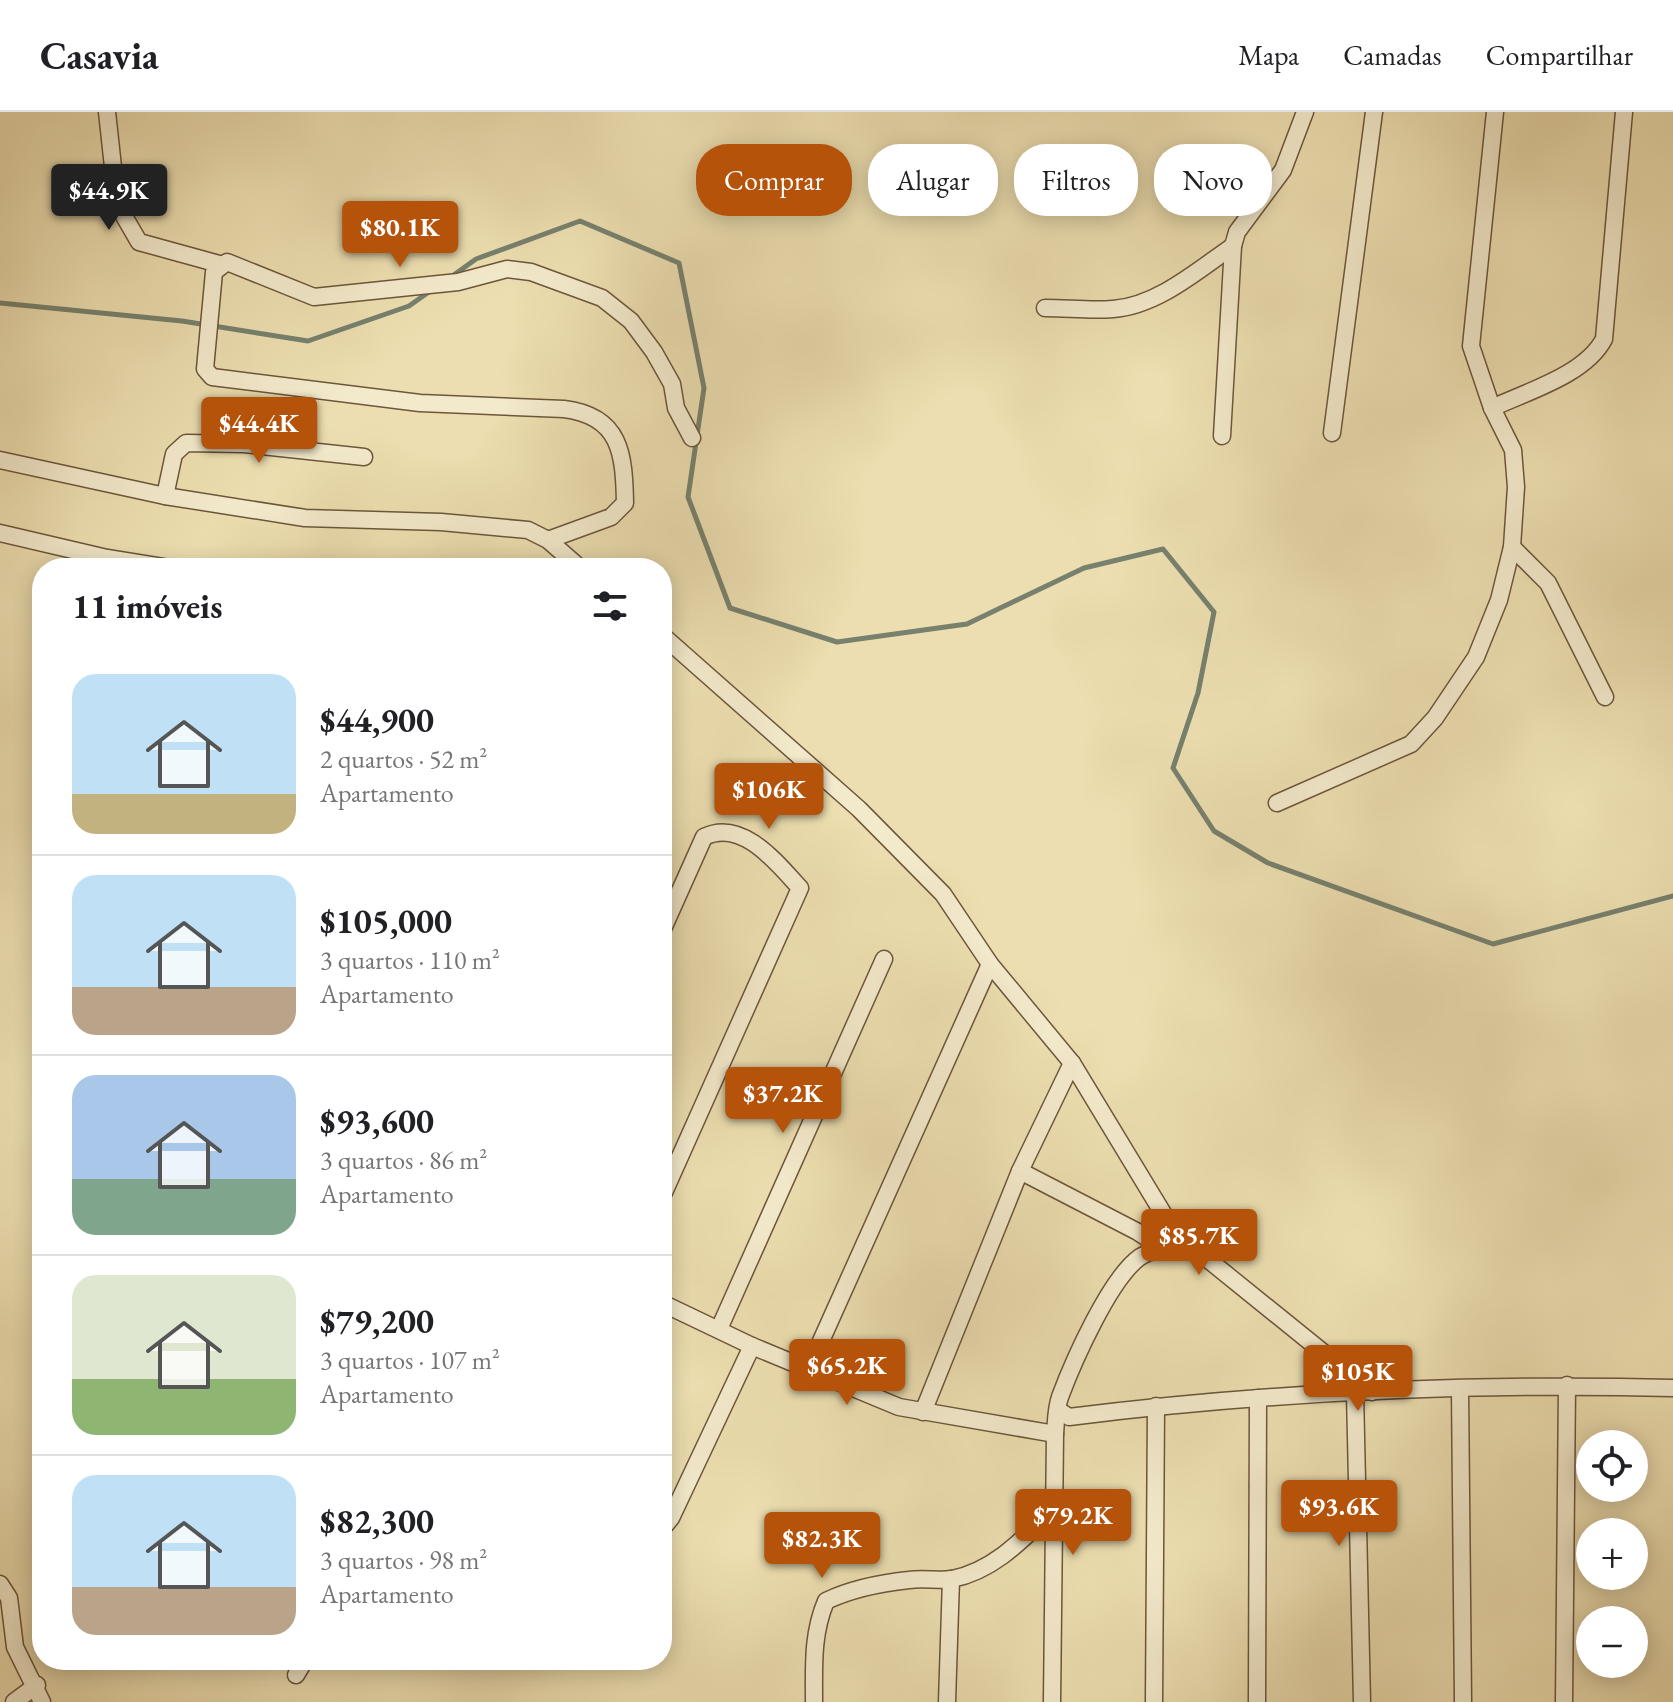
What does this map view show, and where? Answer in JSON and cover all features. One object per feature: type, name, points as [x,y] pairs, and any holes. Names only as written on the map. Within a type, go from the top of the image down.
[{"type":"street","points":[[107,112],[117,204],[139,242],[216,268],[227,262],[314,297],[458,282],[507,269],[545,277],[602,298],[631,321],[672,384],[676,408],[692,438]]},
{"type":"street","points":[[1222,436],[1233,246],[1237,232],[1283,170],[1305,112]]},
{"type":"street","points":[[1332,433],[1374,112]]},
{"type":"street","points":[[1277,803],[1386,758],[1419,736],[1476,657],[1499,600],[1512,547],[1516,487],[1513,450],[1492,408],[1471,346],[1495,112]]},
{"type":"street","points":[[1492,408],[1579,366],[1596,355],[1604,339],[1624,112]]},
{"type":"street","points":[[1045,308],[1115,309],[1136,304],[1175,286],[1233,246]]},
{"type":"street","points":[[216,268],[205,369],[212,377],[420,403],[584,412],[601,421],[616,436],[623,460],[625,503],[611,517],[548,540]]},
{"type":"street","points":[[165,496],[174,454],[186,443],[244,444],[364,457]]},
{"type":"street","points":[[0,460],[165,496],[305,518],[441,522],[528,530],[548,540],[558,558]]},
{"type":"street","points":[[0,533],[107,558]]},
{"type":"street","points":[[1512,547],[1548,583],[1605,697]]},
{"type":"street","points":[[672,644],[859,809],[943,894],[990,964],[1072,1063],[1184,1248]]},
{"type":"street","points":[[672,909],[704,837],[726,830],[774,859],[800,888],[672,1175]]},
{"type":"street","points":[[719,1329],[884,959]]},
{"type":"street","points":[[808,1370],[990,964]]},
{"type":"street","points":[[923,1412],[1020,1171],[1072,1063]]},
{"type":"street","points":[[1020,1171],[1138,1232],[1164,1249]]},
{"type":"street","points":[[1052,1702],[1053,1510],[1059,1398],[1102,1305],[1124,1272],[1141,1256],[1164,1249],[1184,1248],[1200,1253],[1229,1273],[1372,1392]]},
{"type":"street","points":[[672,1308],[752,1346],[899,1407],[1055,1434]]},
{"type":"street","points":[[672,1516],[752,1346]]},
{"type":"street","points":[[1058,1410],[1069,1417],[1156,1406],[1372,1392],[1567,1385],[1673,1388]]},
{"type":"street","points":[[1564,1702],[1567,1385]]},
{"type":"street","points":[[1460,1389],[1463,1702]]},
{"type":"street","points":[[1355,1393],[1362,1702]]},
{"type":"street","points":[[1257,1702],[1258,1398]]},
{"type":"street","points":[[1154,1702],[1156,1406]]},
{"type":"street","points":[[814,1702],[813,1649],[817,1623],[826,1601],[846,1591],[908,1580],[951,1579],[981,1569],[1009,1551],[1053,1510]]},
{"type":"street","points":[[947,1702],[951,1579]]},
{"type":"street","points":[[0,1584],[9,1598],[15,1647],[37,1685],[42,1702]]},
{"type":"street","points":[[14,1702],[37,1685]]},
{"type":"waterway","points":[[451,277],[476,259],[580,221],[679,263],[704,388],[688,497],[730,608],[837,642],[967,624],[1084,568],[1163,549],[1214,612],[1198,693],[1173,768],[1214,831],[1268,863],[1493,944],[1673,896]]},
{"type":"waterway","points":[[0,303],[182,321],[308,341],[409,306],[433,289]]}]
